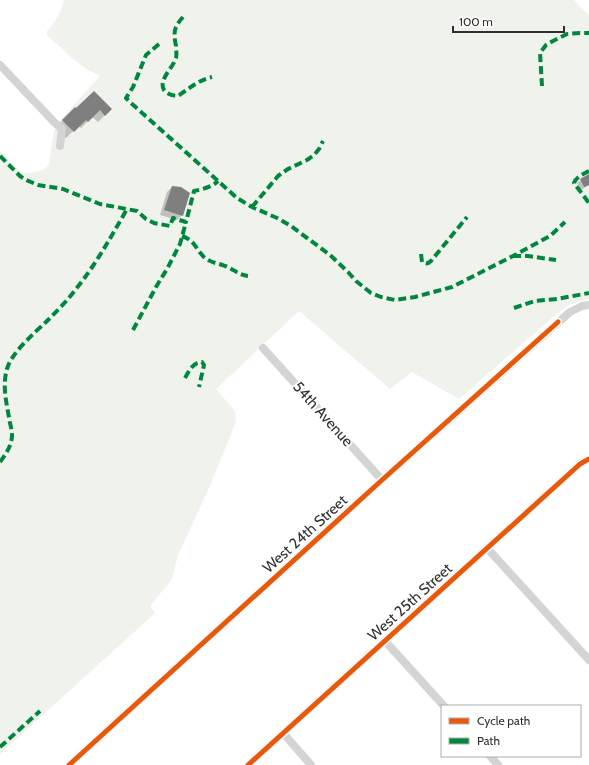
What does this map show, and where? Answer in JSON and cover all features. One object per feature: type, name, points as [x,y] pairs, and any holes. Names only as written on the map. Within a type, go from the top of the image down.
[{"type":"street","points":[[0,65],[55,123],[62,128],[60,146]]},
{"type":"street","name":"West 24th Street","points":[[69,765],[382,480],[570,312],[582,306],[589,305]]},
{"type":"street","name":"54th Avenue","points":[[263,348],[382,480]]},
{"type":"street","name":"West 25th Street","points":[[248,765],[580,464],[589,459]]},
{"type":"street","points":[[487,548],[589,660]]},
{"type":"street","points":[[385,641],[443,705]]},
{"type":"street","points":[[283,733],[311,765]]},
{"type":"street","points":[[491,757],[498,765]]},
{"type":"shaded area","points":[[64,0],[574,0],[589,16],[589,299],[581,300],[560,311],[459,399],[412,372],[390,389],[299,311],[216,389],[235,411],[236,422],[208,490],[178,555],[172,579],[150,606],[155,613],[0,754],[0,151],[23,173],[31,173],[45,169],[49,164],[54,131],[60,120],[100,76],[88,70],[72,58],[47,35],[47,31],[52,26],[61,11]]},
{"type":"building","points":[[94,91],[112,109],[105,116],[100,110],[88,122],[86,120],[74,132],[62,120]]},
{"type":"building","points":[[589,174],[589,185],[584,187],[580,179]]},
{"type":"building","points":[[172,186],[181,187],[190,193],[183,216],[164,210]]},
{"type":"marked path","points":[[183,17],[175,30],[176,56],[164,78],[164,90],[167,93],[178,96],[198,83],[212,77]]},
{"type":"marked path","points":[[542,86],[540,53],[546,45],[567,34],[589,33]]},
{"type":"marked path","points":[[159,44],[146,55],[133,87],[126,98],[237,198],[291,226],[330,255],[356,281],[371,293],[395,300],[415,297],[452,287],[550,236],[565,222]]},
{"type":"marked path","points":[[252,207],[278,176],[314,155],[323,141]]},
{"type":"marked path","points":[[0,156],[20,176],[38,185],[63,189],[100,204],[137,211],[146,219],[154,223],[170,226],[173,218],[186,222],[194,191],[204,189],[218,181]]},
{"type":"marked path","points":[[589,171],[578,177],[574,183],[589,203]]},
{"type":"marked path","points":[[0,462],[12,439],[12,430],[6,402],[5,387],[8,366],[14,355],[24,343],[65,302],[83,280],[127,209]]},
{"type":"marked path","points":[[421,254],[422,262],[430,262],[467,217]]},
{"type":"marked path","points":[[133,330],[180,244],[186,222]]},
{"type":"marked path","points":[[182,236],[190,240],[207,260],[248,276]]},
{"type":"marked path","points":[[513,256],[528,256],[556,260]]},
{"type":"marked path","points":[[514,308],[535,301],[557,299],[589,293]]},
{"type":"marked path","points":[[185,378],[194,365],[202,362],[204,365],[199,387]]},
{"type":"marked path","points":[[0,747],[40,711]]},
{"type":"cycle path","points":[[69,765],[558,322]]},
{"type":"cycle path","points":[[248,765],[580,464],[589,459]]}]
